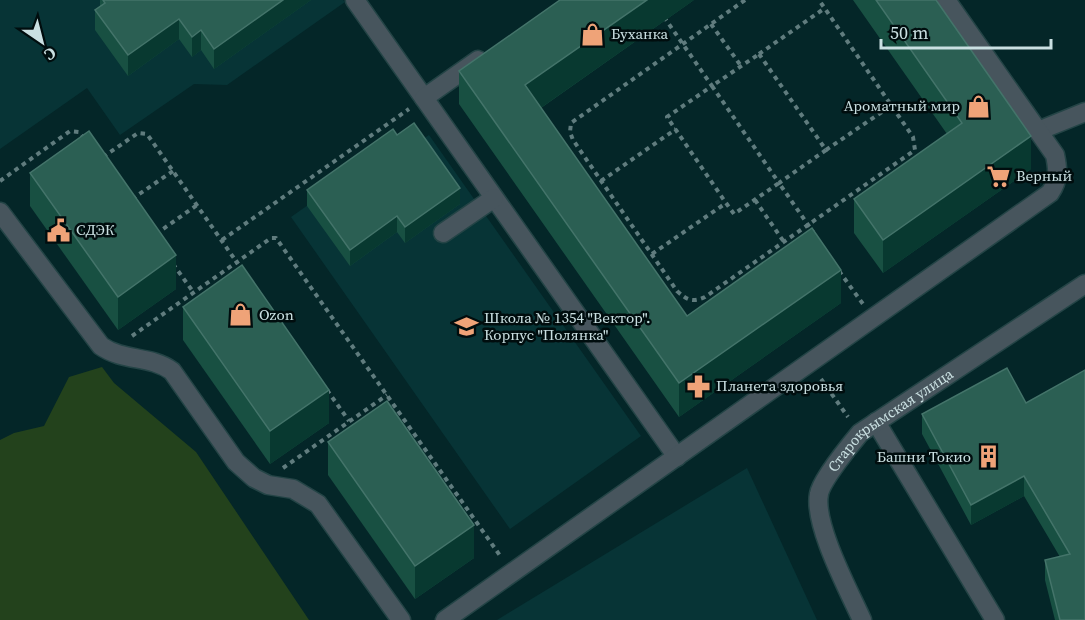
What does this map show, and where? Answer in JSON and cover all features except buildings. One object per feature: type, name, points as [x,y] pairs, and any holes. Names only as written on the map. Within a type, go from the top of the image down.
[{"type":"street","points":[[445,620],[811,364],[1050,193],[1055,186],[1058,169],[1055,155],[946,0]]},
{"type":"street","points":[[359,1],[424,98],[677,457]]},
{"type":"street","points":[[424,98],[493,50]]},
{"type":"street","points":[[1038,131],[1085,112]]},
{"type":"street","points":[[443,233],[494,198]]},
{"type":"street","points":[[0,212],[101,346],[125,358],[151,360],[172,371],[236,462],[263,482],[293,489],[318,504],[401,620]]},
{"type":"street","name":"Старокрымская улица","points":[[862,620],[823,530],[819,494],[846,450],[860,433],[1085,284]]},
{"type":"street","points":[[876,422],[996,620]]},
{"type":"path","points":[[745,0],[571,123],[570,132],[573,140],[677,291],[687,300],[696,301],[808,226],[915,150],[914,137],[819,0]]},
{"type":"path","points":[[825,8],[667,117],[734,214],[891,105]]},
{"type":"path","points":[[658,9],[815,235]]},
{"type":"path","points":[[711,24],[741,66]]},
{"type":"path","points":[[759,54],[826,150]]},
{"type":"path","points":[[222,240],[424,98]]},
{"type":"path","points":[[601,181],[676,129]]},
{"type":"path","points":[[0,181],[70,131],[79,132],[88,143]]},
{"type":"path","points":[[100,159],[142,131],[147,134],[244,272]]},
{"type":"path","points":[[94,151],[106,168]]},
{"type":"path","points":[[129,201],[173,171]]},
{"type":"path","points":[[123,193],[135,210]]},
{"type":"path","points":[[755,200],[784,242]]},
{"type":"path","points":[[652,254],[726,203]]},
{"type":"path","points":[[154,236],[197,205]]},
{"type":"path","points":[[148,227],[160,245]]},
{"type":"path","points":[[109,352],[271,238],[276,238],[512,573]]},
{"type":"path","points":[[167,255],[194,293]]},
{"type":"path","points":[[835,264],[855,293]]},
{"type":"path","points":[[850,307],[870,293]]},
{"type":"path","points":[[811,364],[839,404]]},
{"type":"path","points":[[323,384],[349,421]]},
{"type":"path","points":[[263,482],[387,395]]},
{"type":"shaded area","points":[[0,0],[343,0],[345,2],[227,85],[194,84],[120,135],[87,88],[0,149]]},
{"type":"shaded area","name":"Школа № 1354 \"Вектор\". Корпус \"Полянка\"","points":[[429,135],[641,436],[510,529],[291,217],[393,145],[417,143]]},
{"type":"shaded area","points":[[747,468],[817,620],[497,620]]},
{"type":"green space","points":[[102,367],[114,383],[196,452],[309,620],[0,620],[0,440],[14,433],[44,426],[69,377]]},
{"type":"place","name":"Буханка","points":[[593,34]]},
{"type":"place","name":"Ароматный мир","points":[[978,106]]},
{"type":"place","name":"Верный","points":[[998,176]]},
{"type":"place","name":"СДЭК","points":[[58,230]]},
{"type":"place","name":"Ozon","points":[[241,315]]},
{"type":"place","name":"Школа № 1354 \"Вектор\". Корпус \"Полянка\"","points":[[466,327]]},
{"type":"place","name":"Планета здоровья","points":[[698,386]]},
{"type":"place","name":"Башни Токио","points":[[989,457]]}]
